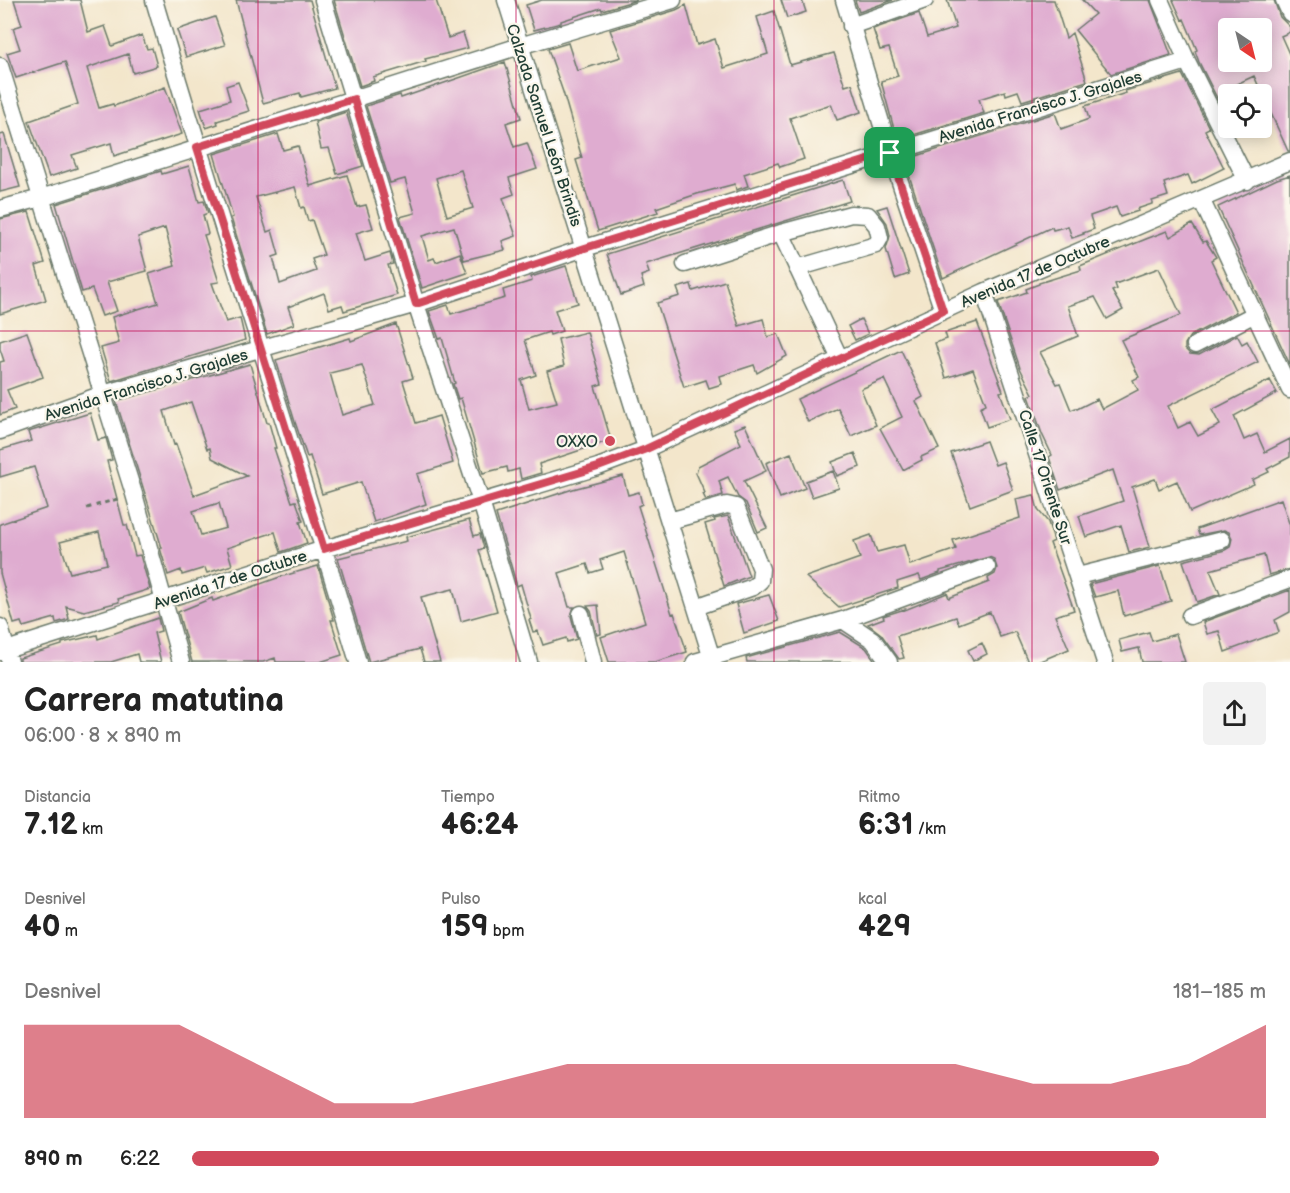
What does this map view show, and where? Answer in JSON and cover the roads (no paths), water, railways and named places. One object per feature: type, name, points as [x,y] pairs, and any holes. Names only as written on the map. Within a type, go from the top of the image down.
[{"type":"street","points":[[153,0],[358,662]]},
{"type":"street","points":[[323,0],[529,662]]},
{"type":"street","name":"Calzada Samuel León Brindis","points":[[506,0],[713,659]]},
{"type":"street","points":[[0,208],[41,198],[519,46],[673,0]]},
{"type":"street","points":[[844,0],[890,153],[943,311]]},
{"type":"street","points":[[851,26],[925,0]]},
{"type":"street","points":[[1161,0],[1187,61],[1246,181]]},
{"type":"street","points":[[1284,0],[1290,13]]},
{"type":"street","name":"Avenida Francisco J. Grajales","points":[[0,431],[103,394],[416,304],[585,248],[1187,61]]},
{"type":"street","points":[[0,66],[134,494],[181,662]]},
{"type":"street","name":"Avenida 17 de Octubre","points":[[6,655],[324,549],[598,467],[646,449],[984,292],[1290,161]]},
{"type":"street","points":[[1201,199],[1290,390]]},
{"type":"street","points":[[685,264],[781,233],[851,214],[868,215],[877,226],[880,238],[876,245],[798,268]]},
{"type":"street","points":[[781,233],[840,359]]},
{"type":"street","name":"Calle 17 Oriente Sur","points":[[984,292],[1105,662]]},
{"type":"street","points":[[1195,345],[1255,314]]},
{"type":"street","points":[[669,521],[727,505],[736,507],[761,569],[760,581],[753,587],[696,607]]},
{"type":"street","points":[[1078,576],[1222,540]]},
{"type":"street","points":[[695,662],[713,659],[843,620],[987,567]]},
{"type":"street","points":[[1190,616],[1290,579]]},
{"type":"street","points":[[581,614],[594,662]]},
{"type":"street","points":[[843,620],[873,640],[889,662]]},
{"type":"street","points":[[0,627],[6,655]]},
{"type":"place","name":"OXXO","points":[[610,441]]}]
